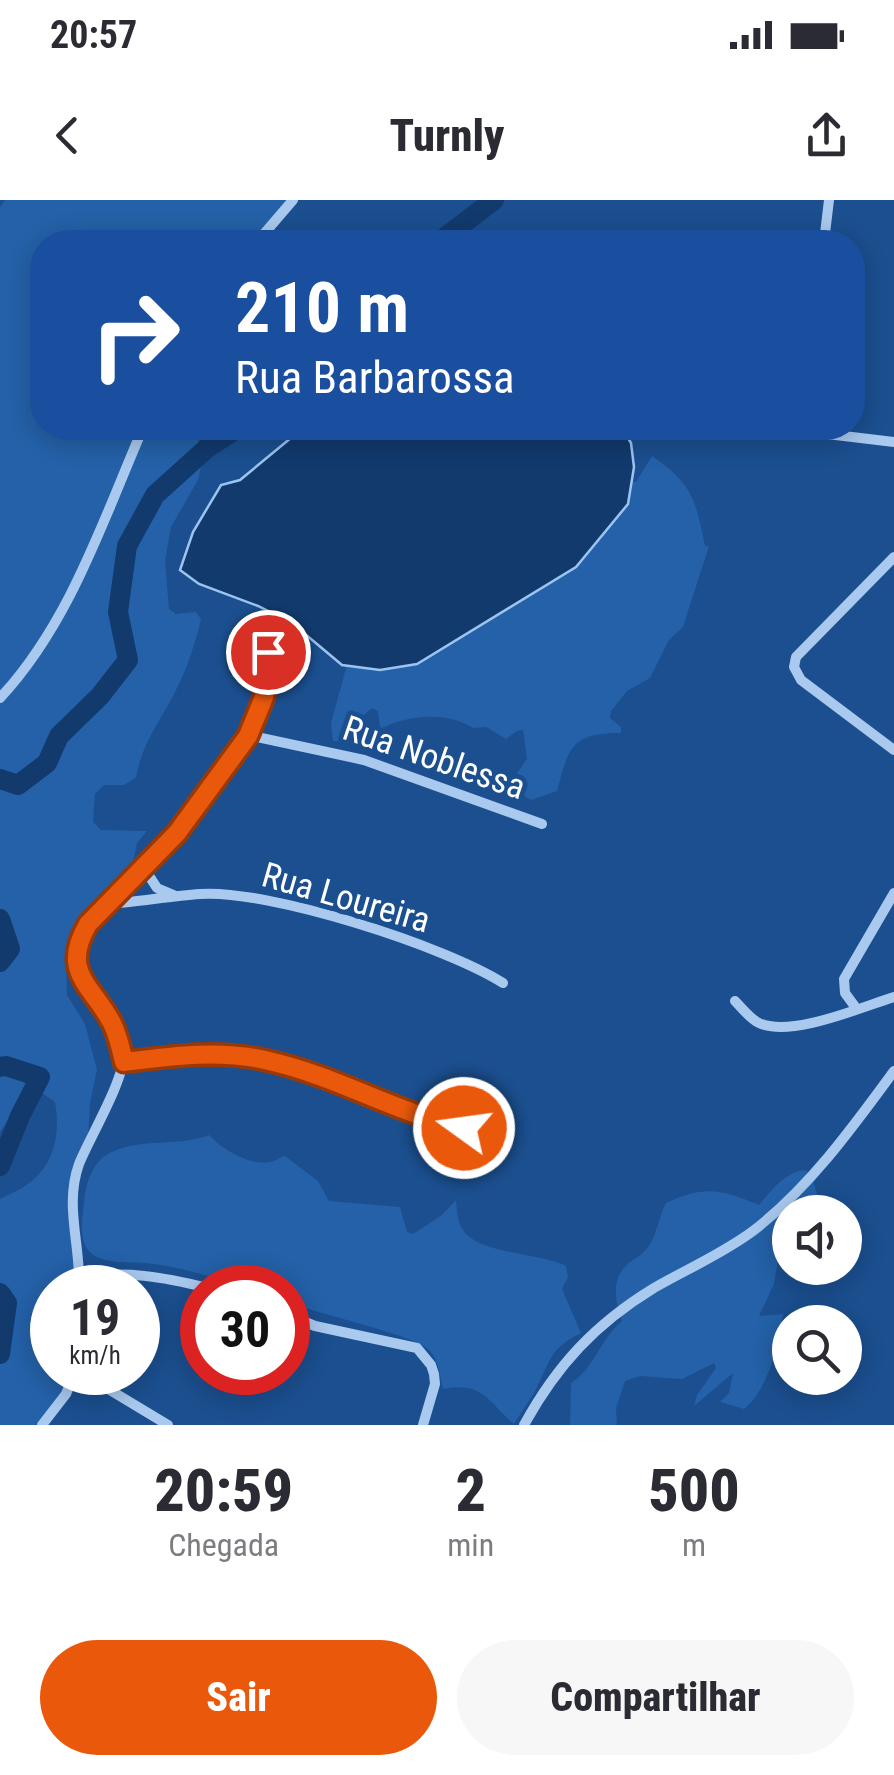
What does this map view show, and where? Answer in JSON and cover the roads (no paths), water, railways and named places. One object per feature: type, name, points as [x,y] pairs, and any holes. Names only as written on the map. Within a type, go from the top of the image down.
[{"type":"street","points":[[268,230],[294,200]]},
{"type":"street","points":[[825,230],[829,200]]},
{"type":"street","points":[[865,438],[894,442]]},
{"type":"street","points":[[0,698],[48,636],[138,440]]},
{"type":"street","points":[[894,556],[796,657],[794,668],[801,680],[894,750]]},
{"type":"street","points":[[77,1265],[72,1216],[74,1182],[124,1062],[113,1024],[84,986],[77,968],[80,938],[88,924],[177,833],[248,736],[264,697],[268,652]]},
{"type":"street","name":"Rua Noblessa","points":[[248,736],[364,760],[542,824]]},
{"type":"street","points":[[144,868],[157,888],[182,898]]},
{"type":"street","name":"Rua Loureira","points":[[107,904],[200,894],[239,896],[340,919],[473,966],[503,983]]},
{"type":"street","points":[[856,1008],[845,993],[844,979],[894,894]]},
{"type":"street","points":[[735,1001],[758,1023],[778,1026],[807,1023],[894,996]]},
{"type":"street","points":[[124,1062],[214,1055],[268,1060],[422,1118],[464,1128]]},
{"type":"street","points":[[524,1425],[556,1371],[606,1322],[656,1287],[714,1257],[776,1210],[846,1137],[894,1070]]},
{"type":"street","points":[[310,1324],[417,1348],[434,1374],[423,1425]]},
{"type":"street","points":[[42,1425],[65,1395]]},
{"type":"street","points":[[117,1395],[168,1425]]},
{"type":"waterway","points":[[455,230],[494,200]]},
{"type":"waterway","points":[[0,779],[18,785],[47,763],[59,736],[100,696],[128,660],[118,612],[127,546],[155,495],[219,440]]},
{"type":"waterway","points":[[0,919],[10,949],[0,962]]},
{"type":"waterway","points":[[0,1067],[40,1077],[0,1166]]},
{"type":"waterway","points":[[0,1293],[7,1303],[0,1354]]}]
